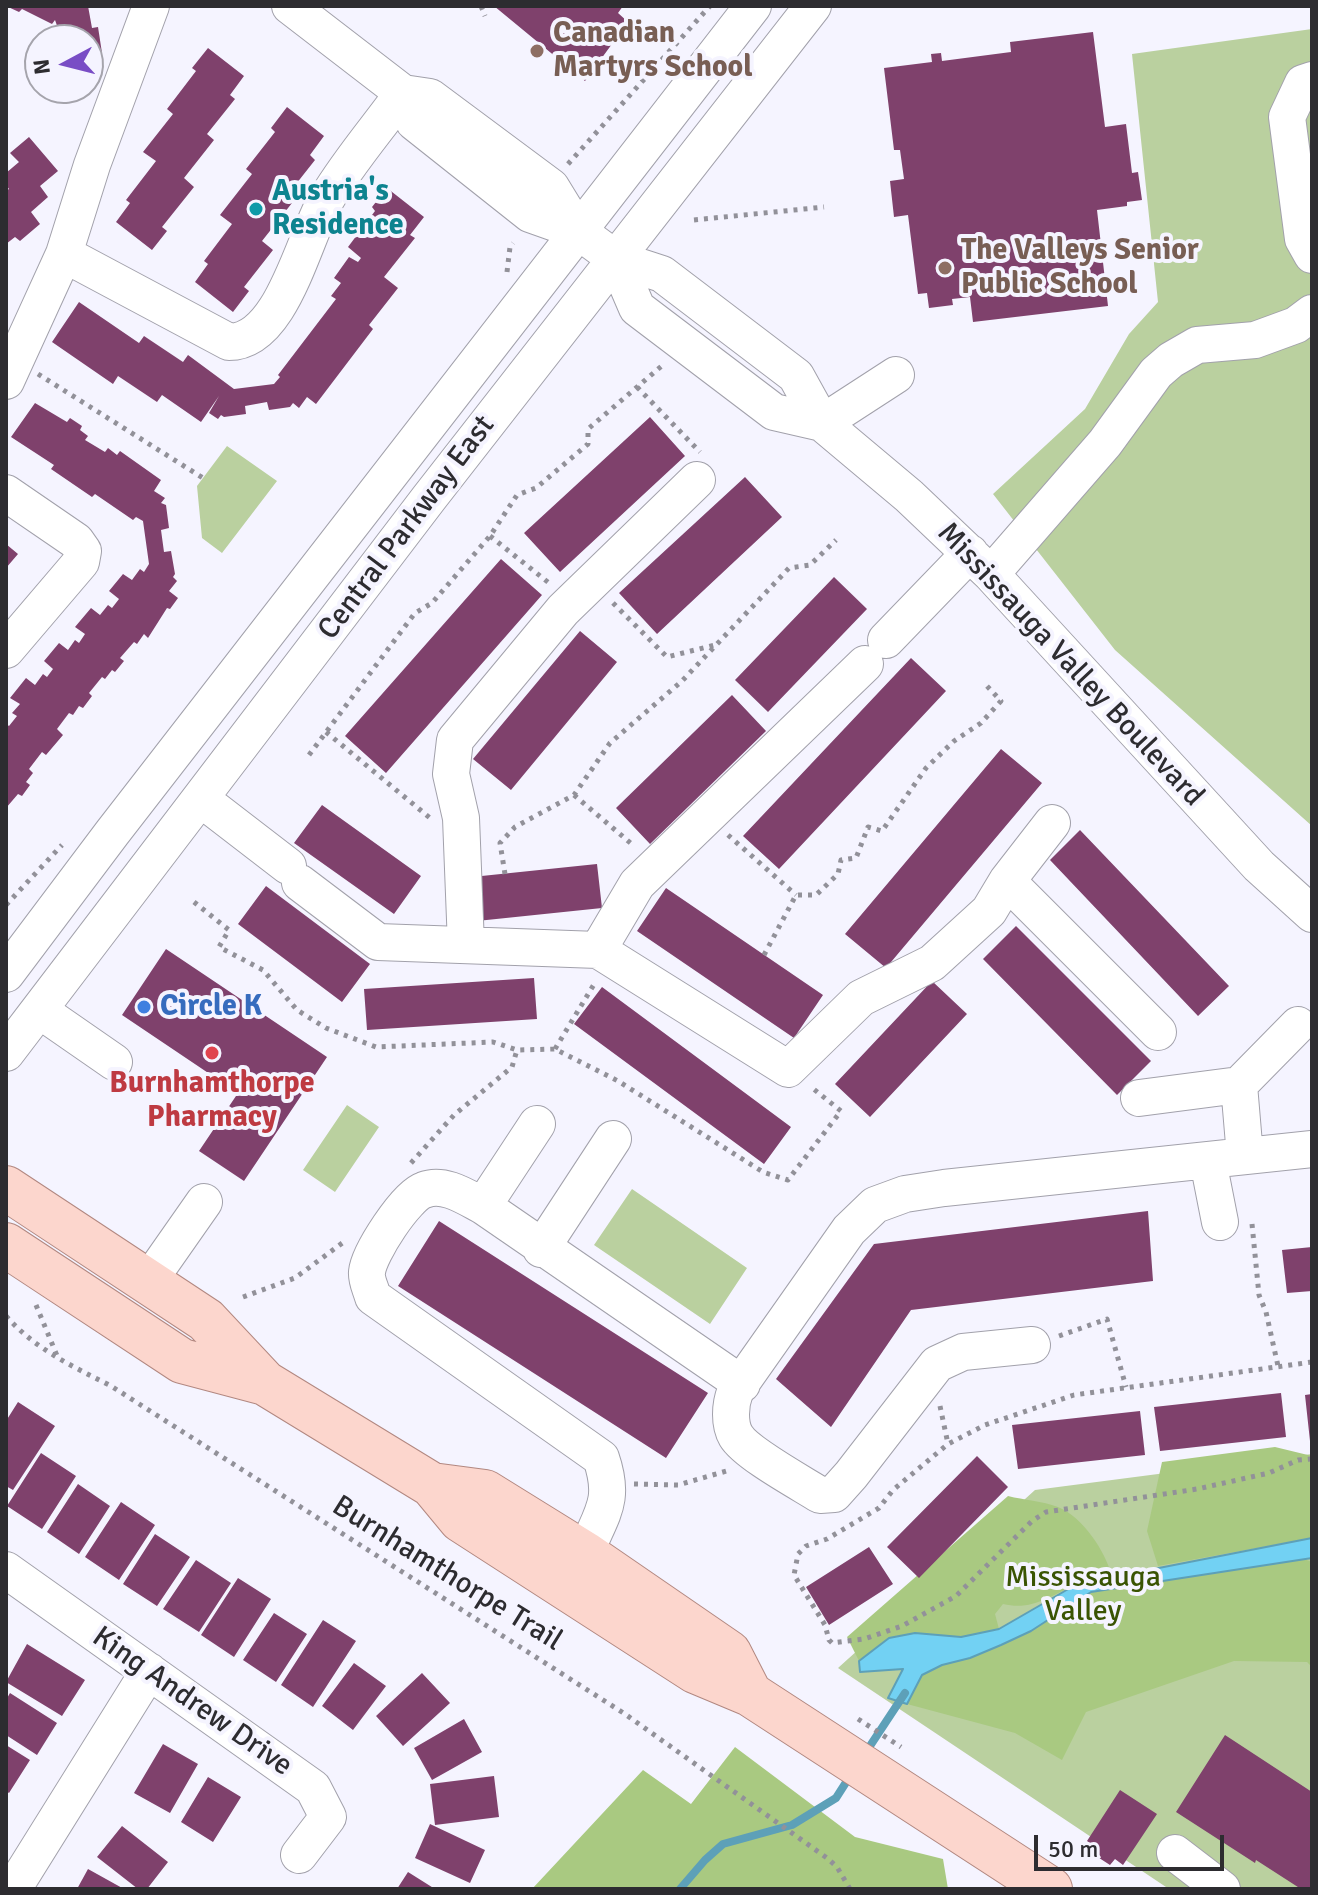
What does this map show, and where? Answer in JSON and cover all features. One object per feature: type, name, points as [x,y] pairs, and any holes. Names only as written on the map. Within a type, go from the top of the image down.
[{"type":"main road","points":[[6,1188],[206,1320],[265,1383],[432,1485],[461,1520],[695,1671],[750,1694],[824,1744],[891,1764],[1050,1889]]},
{"type":"main road","points":[[6,1245],[182,1361],[265,1383]]},
{"type":"main road","points":[[432,1485],[485,1492],[585,1554],[729,1653],[750,1694]]},
{"type":"street","points":[[11,370],[64,254],[92,165],[151,6]]},
{"type":"street","points":[[290,6],[403,93],[430,97],[551,187],[578,231],[616,259]]},
{"type":"street","name":"Central Parkway East","points":[[6,974],[753,6]]},
{"type":"street","name":"Central Parkway East","points":[[6,1053],[420,510],[813,6]]},
{"type":"street","points":[[1312,80],[1303,83],[1287,117],[1303,239],[1312,255]]},
{"type":"street","points":[[64,254],[229,342],[243,342],[255,333],[285,297],[327,198],[403,93]]},
{"type":"street","name":"Mississauga Valley Boulevard","points":[[616,259],[637,308],[774,412],[822,423],[909,496],[980,564],[1259,866],[1312,914]]},
{"type":"street","points":[[596,967],[637,884],[876,652],[980,564],[1105,443],[1156,373],[1197,345],[1255,340],[1296,325],[1312,313]]},
{"type":"street","points":[[822,423],[896,375]]},
{"type":"street","points":[[466,945],[461,818],[451,774],[455,740],[582,592],[697,480]]},
{"type":"street","points":[[6,493],[76,541],[83,551],[81,562],[6,650]]},
{"type":"street","points":[[201,799],[378,942],[466,945],[596,967],[788,1069],[861,998],[932,963],[989,911],[1007,881],[1052,823]]},
{"type":"street","points":[[1007,881],[1158,1032]]},
{"type":"street","points":[[39,1010],[114,1062]]},
{"type":"street","points":[[1139,1098],[1239,1085],[1298,1025]]},
{"type":"street","points":[[1239,1085],[1245,1156]]},
{"type":"street","points":[[483,1206],[537,1124]]},
{"type":"street","points":[[541,1249],[613,1139]]},
{"type":"street","points":[[1032,1345],[963,1352],[937,1364],[834,1494],[820,1495],[745,1446],[735,1435],[731,1415],[735,1392],[849,1230],[875,1205],[905,1194],[930,1190],[1312,1149]]},
{"type":"street","points":[[1208,1161],[1235,1217]]},
{"type":"street","points":[[585,1554],[609,1499],[608,1479],[601,1458],[373,1297],[366,1275],[370,1259],[410,1198],[425,1188],[446,1188],[483,1206],[541,1249],[742,1384]]},
{"type":"street","points":[[148,1282],[204,1202]]},
{"type":"street","name":"King Andrew Drive","points":[[6,1570],[313,1788],[328,1817],[299,1855]]},
{"type":"street","points":[[13,1889],[149,1671]]},
{"type":"street","points":[[1175,1853],[1222,1889]]},
{"type":"path","points":[[481,6],[485,16]]},
{"type":"path","points":[[562,171],[710,6]]},
{"type":"path","points":[[694,220],[824,207]]},
{"type":"path","points":[[309,755],[415,613],[432,603],[490,536],[517,495],[536,488],[588,444],[588,429],[671,358]]},
{"type":"path","points":[[11,370],[203,478]]},
{"type":"path","points":[[637,387],[711,463],[697,480]]},
{"type":"path","points":[[490,536],[582,592],[667,657],[716,645]]},
{"type":"path","points":[[505,874],[500,843],[515,827],[574,795],[610,743],[682,681],[789,568],[810,565],[836,540]]},
{"type":"path","points":[[707,816],[796,895],[816,895],[838,874],[841,860],[856,858],[868,827],[882,831],[926,768],[954,741],[981,723],[1001,701],[986,685]]},
{"type":"path","points":[[326,732],[430,818],[431,833]]},
{"type":"path","points":[[574,795],[656,865]]},
{"type":"path","points":[[764,955],[796,895]]},
{"type":"path","points":[[194,902],[229,930],[219,947],[263,970],[297,1010],[326,1028],[376,1047],[493,1042],[517,1050],[555,1049],[618,1081],[763,1172],[788,1180],[841,1111],[788,1069]]},
{"type":"path","points":[[555,1049],[596,967]]},
{"type":"path","points":[[1235,1217],[1266,1312],[1278,1366]]},
{"type":"path","points":[[34,1302],[59,1359]]},
{"type":"path","name":"Burnhamthorpe Trail","points":[[6,1316],[33,1343],[111,1386],[625,1714],[827,1858],[837,1867],[850,1889]]},
{"type":"path","points":[[1032,1345],[1107,1319],[1126,1387]]},
{"type":"path","points":[[1312,1362],[1074,1395],[985,1425],[939,1452],[893,1490],[879,1508],[827,1539],[806,1546],[798,1554],[794,1575],[825,1625],[832,1643],[864,1639],[902,1626],[956,1596],[1032,1521],[1046,1512],[1197,1489],[1269,1473],[1298,1460],[1312,1459]]},
{"type":"path","points":[[608,1479],[628,1484],[678,1485],[733,1469],[745,1446]]},
{"type":"path","points":[[858,1719],[891,1764]]},
{"type":"green space","points":[[1312,29],[1312,826],[1115,650],[993,494],[1085,409],[1129,334],[1158,302],[1132,54]]},
{"type":"green space","points":[[227,446],[277,481],[222,553],[202,538],[197,486]]},
{"type":"green space","points":[[347,1105],[379,1127],[335,1192],[303,1170]]},
{"type":"green space","points":[[632,1189],[747,1268],[710,1324],[594,1245]]},
{"type":"green space","points":[[1275,1447],[1312,1456],[1312,1538],[1158,1566],[1147,1531],[1162,1462]]},
{"type":"green space","name":"Mississauga Valley","points":[[1312,1454],[1312,1889],[1169,1889],[838,1668],[1035,1490]]},
{"type":"green space","points":[[1008,1496],[1052,1505],[1076,1518],[1098,1546],[1112,1576],[1079,1583],[1032,1604],[1003,1604],[995,1614],[999,1629],[961,1637],[889,1638],[859,1661],[847,1637]]},
{"type":"green space","points":[[1304,1559],[1312,1562],[1312,1667],[1307,1662],[1234,1661],[1086,1712],[1062,1760],[1015,1733],[907,1704],[922,1675],[942,1665],[970,1658],[1091,1592]]},
{"type":"green space","points":[[735,1747],[855,1837],[943,1859],[948,1889],[532,1889],[643,1770],[691,1804]]},
{"type":"water","points":[[1312,1538],[1312,1558],[1091,1592],[1031,1631],[922,1675],[907,1704],[888,1698],[903,1669],[860,1672],[859,1661],[889,1638],[915,1633],[961,1637],[999,1629],[1077,1584]]},
{"type":"building","points":[[6,6],[88,6],[91,24],[56,24],[55,20],[52,24],[22,9],[19,12]]},
{"type":"building","points":[[494,6],[623,6],[618,13],[628,22],[585,81]]},
{"type":"building","points":[[1093,32],[1105,127],[1126,124],[1132,173],[1138,172],[1142,200],[1127,202],[1127,206],[1097,210],[1108,306],[973,322],[970,297],[952,299],[953,305],[929,308],[927,293],[918,294],[908,215],[894,217],[890,181],[904,179],[900,150],[894,150],[884,68],[932,62],[931,54],[941,53],[942,61],[1011,52],[1010,42]]},
{"type":"building","points":[[208,48],[244,76],[230,95],[235,99],[207,134],[214,140],[184,178],[194,187],[162,227],[167,231],[152,250],[116,222],[130,203],[126,200],[156,161],[143,152],[173,114],[167,109],[196,71],[192,68]]},
{"type":"building","name":"Austria's Residence","points":[[287,107],[324,136],[310,155],[315,160],[285,198],[292,203],[262,241],[273,250],[244,287],[249,291],[233,312],[195,282],[208,264],[204,261],[232,224],[220,215],[252,174],[246,169],[275,132],[271,128]]},
{"type":"building","points":[[29,137],[58,171],[40,186],[48,197],[31,212],[40,224],[20,241],[15,237],[6,244],[6,191],[9,189],[6,173],[19,162],[10,153]]},
{"type":"building","points":[[387,188],[424,217],[410,235],[415,238],[384,277],[398,288],[369,325],[373,329],[316,404],[307,397],[299,408],[293,403],[290,407],[269,410],[267,402],[245,406],[246,414],[221,415],[218,419],[209,413],[219,396],[201,422],[162,395],[157,402],[118,376],[113,384],[52,342],[79,302],[139,343],[144,336],[183,362],[188,355],[234,389],[274,384],[336,299],[331,296],[341,283],[334,278],[349,257],[358,262],[361,258],[348,247],[375,211],[372,207]]},
{"type":"building","points":[[35,403],[67,422],[70,418],[82,426],[80,430],[88,436],[85,440],[105,452],[108,448],[117,455],[120,451],[161,480],[154,491],[165,498],[161,503],[166,505],[169,528],[161,530],[164,552],[171,551],[173,577],[177,581],[169,591],[178,598],[170,609],[167,608],[148,638],[144,634],[137,644],[134,642],[120,658],[124,661],[115,672],[112,670],[105,679],[102,677],[89,693],[92,696],[83,708],[79,706],[73,715],[69,713],[57,729],[63,735],[46,755],[42,752],[29,769],[33,773],[26,782],[30,785],[22,796],[18,794],[6,808],[6,724],[9,726],[17,716],[12,713],[20,704],[10,698],[26,678],[35,685],[43,674],[47,677],[53,669],[44,661],[59,643],[68,650],[75,640],[79,643],[85,634],[75,627],[91,608],[100,615],[108,605],[112,608],[119,599],[109,591],[123,574],[132,580],[140,569],[144,572],[149,564],[143,521],[136,517],[133,520],[95,494],[92,497],[51,469],[54,465],[11,437]]},
{"type":"building","points":[[650,417],[685,456],[560,572],[524,533]]},
{"type":"building","points":[[745,477],[782,517],[657,634],[619,593]]},
{"type":"building","points":[[6,544],[18,554],[6,568]]},
{"type":"building","points":[[501,559],[542,595],[386,773],[345,736]]},
{"type":"building","points":[[834,577],[867,609],[768,712],[735,680]]},
{"type":"building","points":[[580,631],[617,662],[511,790],[473,759]]},
{"type":"building","points":[[911,658],[946,691],[779,869],[743,836]]},
{"type":"building","points":[[732,695],[766,731],[650,844],[616,808]]},
{"type":"building","points":[[1001,749],[1042,783],[886,968],[845,934]]},
{"type":"building","points":[[322,805],[421,876],[394,914],[294,843]]},
{"type":"building","points":[[1080,830],[1229,986],[1198,1016],[1050,860]]},
{"type":"building","points":[[597,864],[602,908],[477,921],[472,877]]},
{"type":"building","points":[[266,886],[370,964],[342,1002],[238,924]]},
{"type":"building","points":[[666,888],[823,995],[794,1038],[637,931]]},
{"type":"building","points":[[1016,926],[1151,1061],[1117,1095],[983,959]]},
{"type":"building","points":[[166,949],[327,1057],[244,1181],[199,1151],[238,1093],[122,1015]]},
{"type":"building","points":[[534,978],[537,1019],[367,1030],[364,989]]},
{"type":"building","points":[[932,981],[967,1014],[870,1117],[835,1084]]},
{"type":"building","points":[[602,987],[791,1127],[764,1164],[574,1024]]},
{"type":"building","points":[[1148,1211],[1153,1281],[911,1310],[831,1427],[776,1379],[874,1244]]},
{"type":"building","points":[[439,1221],[708,1393],[666,1458],[398,1286]]},
{"type":"building","points":[[1312,1247],[1312,1291],[1287,1293],[1282,1250]]},
{"type":"building","points":[[1281,1393],[1286,1437],[1160,1451],[1154,1407]]},
{"type":"building","points":[[1312,1394],[1312,1441],[1310,1441],[1305,1395]]},
{"type":"building","points":[[18,1402],[55,1426],[13,1490],[6,1486],[6,1421]]},
{"type":"building","points":[[1140,1411],[1145,1455],[1018,1469],[1012,1425]]},
{"type":"building","points":[[41,1453],[76,1476],[42,1529],[7,1506]]},
{"type":"building","points":[[977,1456],[1008,1487],[919,1578],[887,1547]]},
{"type":"building","points":[[78,1484],[110,1506],[79,1554],[47,1532]]},
{"type":"building","points":[[121,1502],[155,1525],[119,1580],[85,1557]]},
{"type":"building","points":[[155,1534],[190,1557],[157,1606],[123,1584]]},
{"type":"building","points":[[869,1547],[893,1584],[829,1625],[806,1587]]},
{"type":"building","points":[[196,1560],[231,1583],[199,1632],[163,1609]]},
{"type":"building","points":[[238,1578],[271,1599],[234,1657],[201,1635]]},
{"type":"building","points":[[274,1613],[307,1634],[276,1682],[243,1660]]},
{"type":"building","points":[[323,1620],[356,1641],[313,1707],[281,1685]]},
{"type":"building","points":[[27,1644],[85,1680],[62,1716],[6,1682]]},
{"type":"building","points":[[354,1663],[386,1686],[353,1730],[322,1706]]},
{"type":"building","points":[[422,1673],[450,1703],[403,1746],[376,1716]]},
{"type":"building","points":[[10,1693],[57,1723],[37,1755],[6,1735],[6,1700]]},
{"type":"building","points":[[464,1719],[482,1752],[432,1780],[414,1748]]},
{"type":"building","points":[[1225,1735],[1312,1792],[1312,1889],[1301,1889],[1256,1860],[1255,1863],[1176,1812]]},
{"type":"building","points":[[163,1744],[198,1764],[170,1813],[134,1793]]},
{"type":"building","points":[[6,1745],[30,1760],[9,1793],[6,1791]]},
{"type":"building","points":[[494,1776],[499,1817],[435,1825],[430,1784]]},
{"type":"building","points":[[208,1777],[241,1797],[213,1842],[181,1822]]},
{"type":"building","points":[[1120,1790],[1157,1814],[1123,1865],[1115,1859],[1110,1865],[1093,1854],[1097,1848],[1087,1841]]},
{"type":"building","points":[[430,1824],[485,1850],[470,1883],[415,1858]]},
{"type":"building","points":[[122,1826],[168,1862],[147,1889],[138,1889],[97,1857]]},
{"type":"building","points":[[88,1869],[124,1889],[77,1889]]},
{"type":"building","points":[[408,1872],[435,1889],[397,1889]]},
{"type":"waterway","points":[[866,1752],[905,1693]]},
{"type":"waterway","points":[[680,1889],[723,1844],[792,1825],[836,1798],[852,1773]]},
{"type":"place","name":"Canadian Martyrs School","points":[[537,51]]},
{"type":"place","name":"Austria's Residence","points":[[256,209]]},
{"type":"place","name":"The Valleys Senior Public School","points":[[945,268]]},
{"type":"place","name":"Circle K","points":[[144,1007]]},
{"type":"place","name":"Burnhamthorpe Pharmacy","points":[[212,1053]]}]
